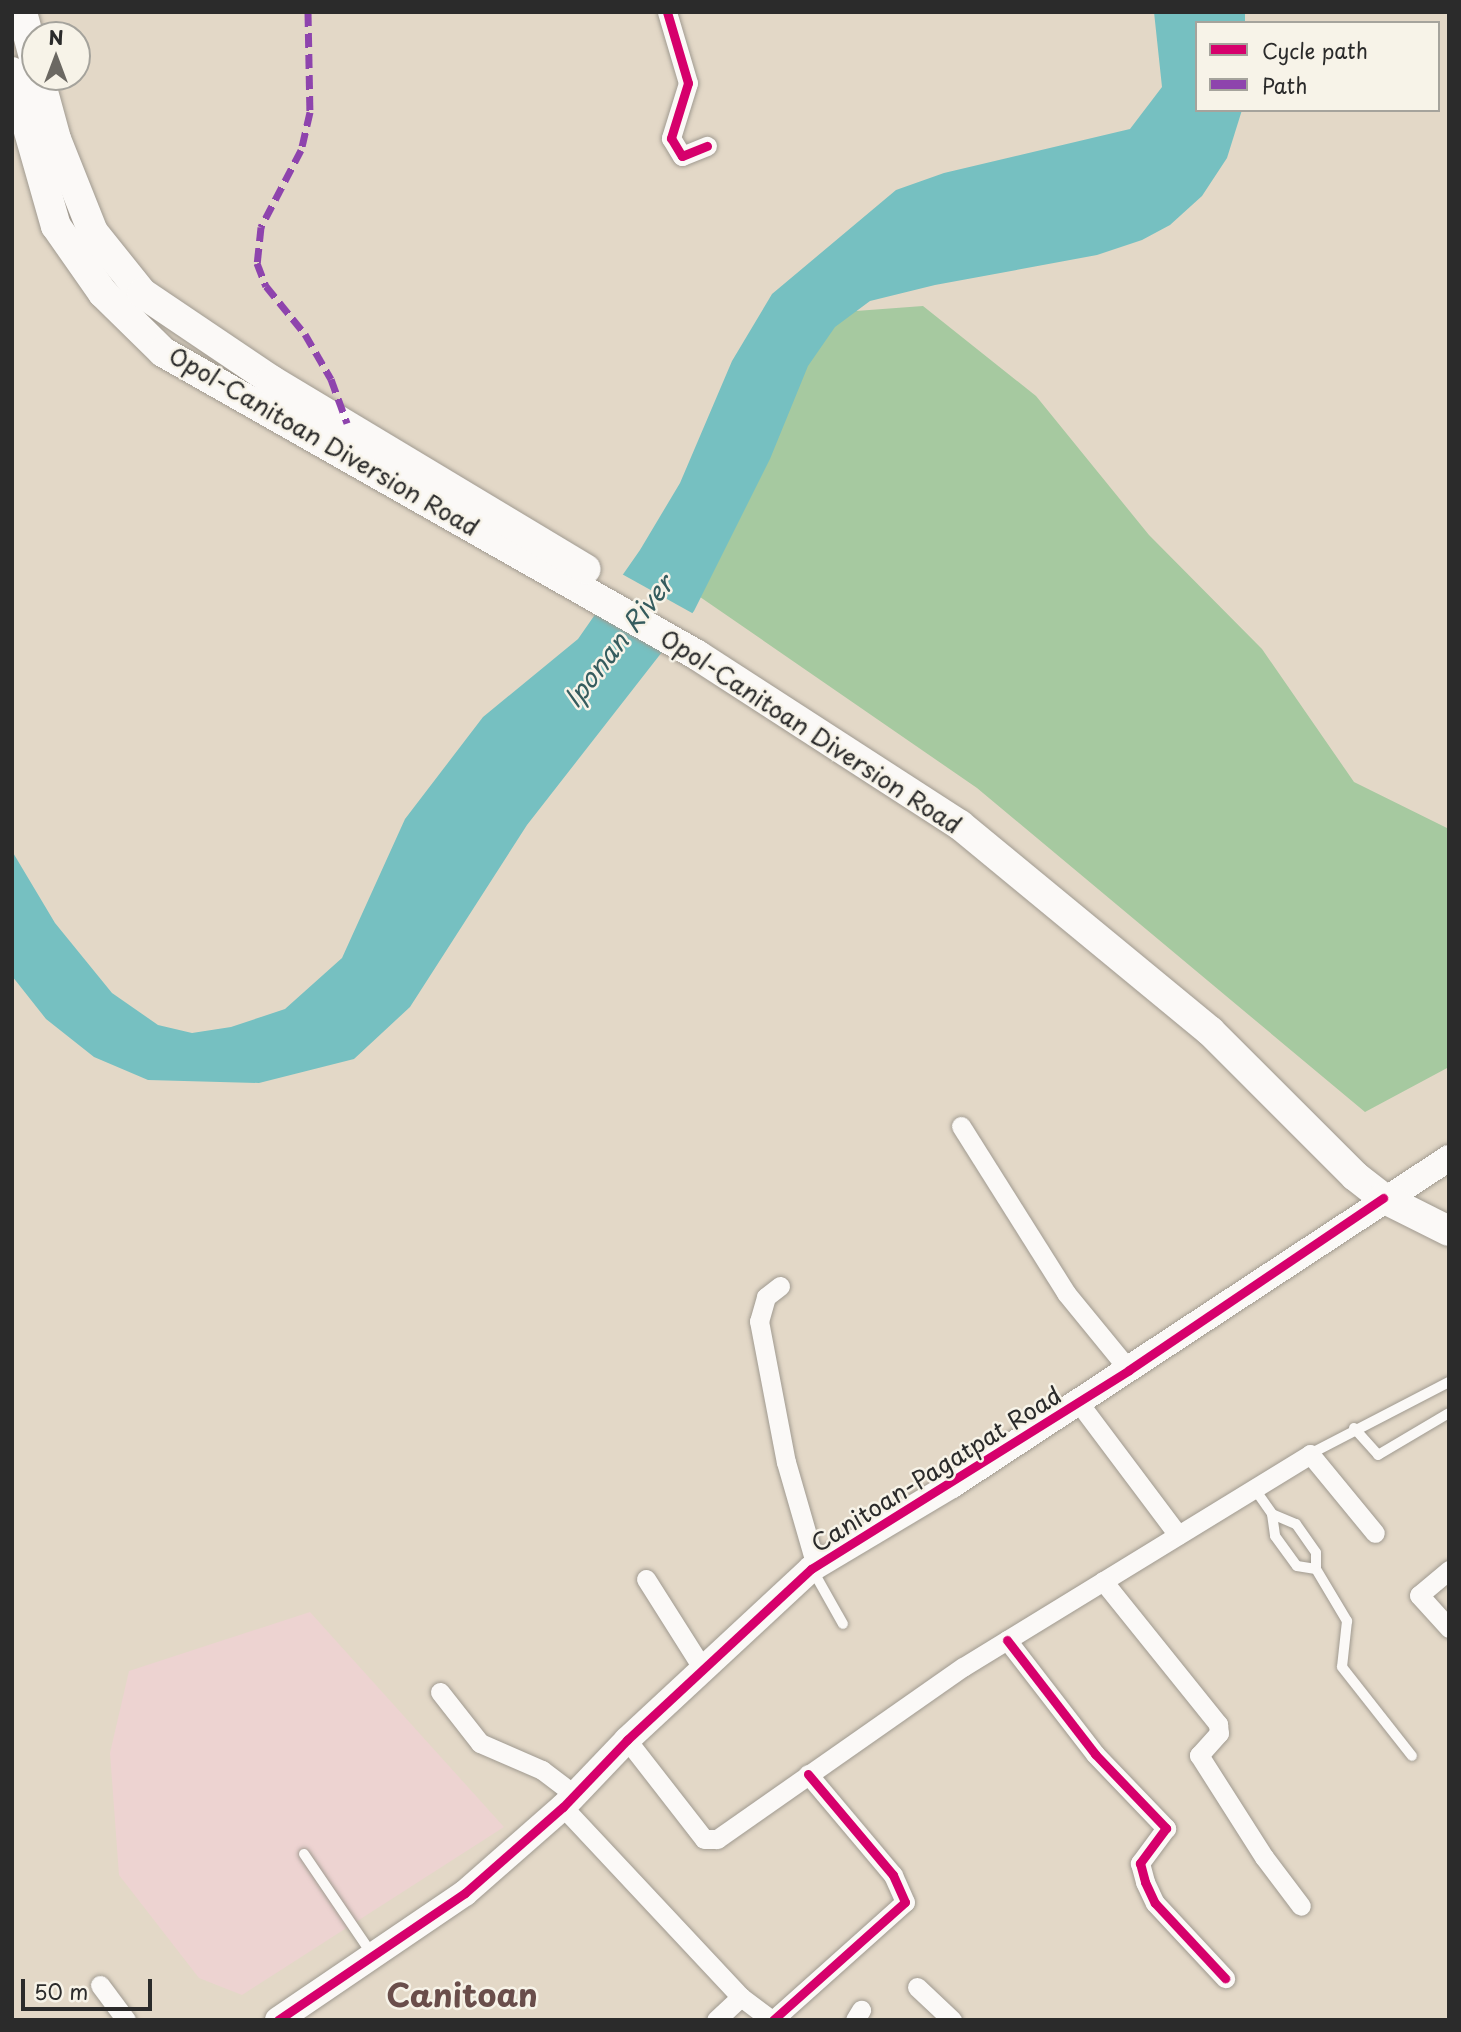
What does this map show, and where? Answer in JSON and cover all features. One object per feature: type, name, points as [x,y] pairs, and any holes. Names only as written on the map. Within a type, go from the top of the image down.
[{"type":"main road","name":"Opol-Canitoan Diversion Road","points":[[12,72],[56,226],[103,293],[163,352],[596,586],[629,596],[664,636]]},
{"type":"main road","name":"Opol-Canitoan Diversion Road","points":[[43,91],[56,139],[93,232],[142,293],[271,380],[467,494],[664,636],[960,825],[1209,1031],[1355,1176],[1390,1193],[1449,1231]]},
{"type":"street","points":[[667,12],[688,83],[671,138],[682,156],[707,146]]},
{"type":"street","points":[[961,1126],[1066,1293],[1129,1370]]},
{"type":"street","name":"Canitoan-Pagatpat Road","points":[[295,2015],[372,1955],[465,1893],[569,1801],[627,1740],[813,1568],[1079,1403],[1390,1193],[1449,1158]]},
{"type":"street","points":[[780,1286],[766,1297],[759,1321],[786,1462],[813,1568]]},
{"type":"street","points":[[1079,1403],[1178,1535]]},
{"type":"street","points":[[627,1740],[704,1839],[717,1839],[808,1774],[1007,1640],[1310,1454],[1375,1534]]},
{"type":"street","points":[[1449,1570],[1419,1595],[1449,1628]]},
{"type":"street","points":[[646,1579],[703,1669]]},
{"type":"street","points":[[1103,1581],[1218,1724],[1219,1733],[1199,1755],[1264,1857],[1301,1906]]},
{"type":"street","points":[[1007,1640],[1095,1754],[1166,1828],[1140,1863],[1145,1882],[1155,1903],[1225,1978]]},
{"type":"street","points":[[440,1692],[480,1743],[542,1770],[741,1997],[772,2020],[905,1902],[893,1875],[808,1774]]},
{"type":"street","points":[[100,1985],[126,2020]]},
{"type":"street","points":[[917,1987],[952,2020]]},
{"type":"street","points":[[716,2020],[741,1997]]},
{"type":"lane","points":[[1310,1454],[1354,1428],[1449,1382]]},
{"type":"lane","points":[[1354,1428],[1378,1455],[1449,1413]]},
{"type":"lane","points":[[1254,1488],[1272,1514],[1275,1535],[1297,1566],[1316,1569]]},
{"type":"lane","points":[[1272,1514],[1296,1524],[1316,1553],[1316,1569],[1347,1620],[1342,1667],[1412,1756]]},
{"type":"lane","points":[[813,1568],[843,1624]]},
{"type":"lane","points":[[304,1854],[372,1955]]},
{"type":"shaded area","points":[[310,1612],[504,1827],[242,1995],[199,1978],[119,1875],[110,1753],[129,1671]]},
{"type":"green space","points":[[923,306],[1036,396],[1149,535],[1262,649],[1354,782],[1449,829],[1449,1067],[1365,1112],[977,788],[687,588],[829,313]]},
{"type":"water","name":"Iponan River","points":[[1154,12],[1245,12],[1245,21],[1195,21],[1195,112],[1241,112],[1227,158],[1202,196],[1170,225],[1142,240],[1097,255],[935,285],[870,301],[835,327],[808,366],[770,459],[694,611],[527,825],[410,1007],[354,1059],[259,1083],[148,1080],[94,1057],[46,1019],[12,976],[12,851],[55,923],[112,993],[158,1025],[192,1033],[231,1027],[285,1009],[342,958],[405,819],[483,717],[578,639],[640,550],[680,483],[732,361],[772,294],[896,190],[944,173],[1130,129],[1162,87]]},
{"type":"pier","points":[[620,573],[695,615],[674,653],[599,611]]},
{"type":"marked path","points":[[308,12],[310,112],[301,150],[261,227],[257,263],[266,286],[305,334],[331,379],[347,423]]},
{"type":"cycle path","points":[[667,12],[688,83],[671,138],[682,156],[707,146]]},
{"type":"cycle path","points":[[278,2020],[465,1893],[563,1807],[627,1740],[811,1569],[1129,1370],[1383,1198]]},
{"type":"cycle path","points":[[1007,1640],[1095,1754],[1166,1828],[1140,1863],[1145,1882],[1155,1903],[1225,1978]]},
{"type":"cycle path","points":[[773,2020],[905,1902],[893,1875],[808,1774]]},
{"type":"district","name":"Canitoan","points":[[462,1994]]}]
